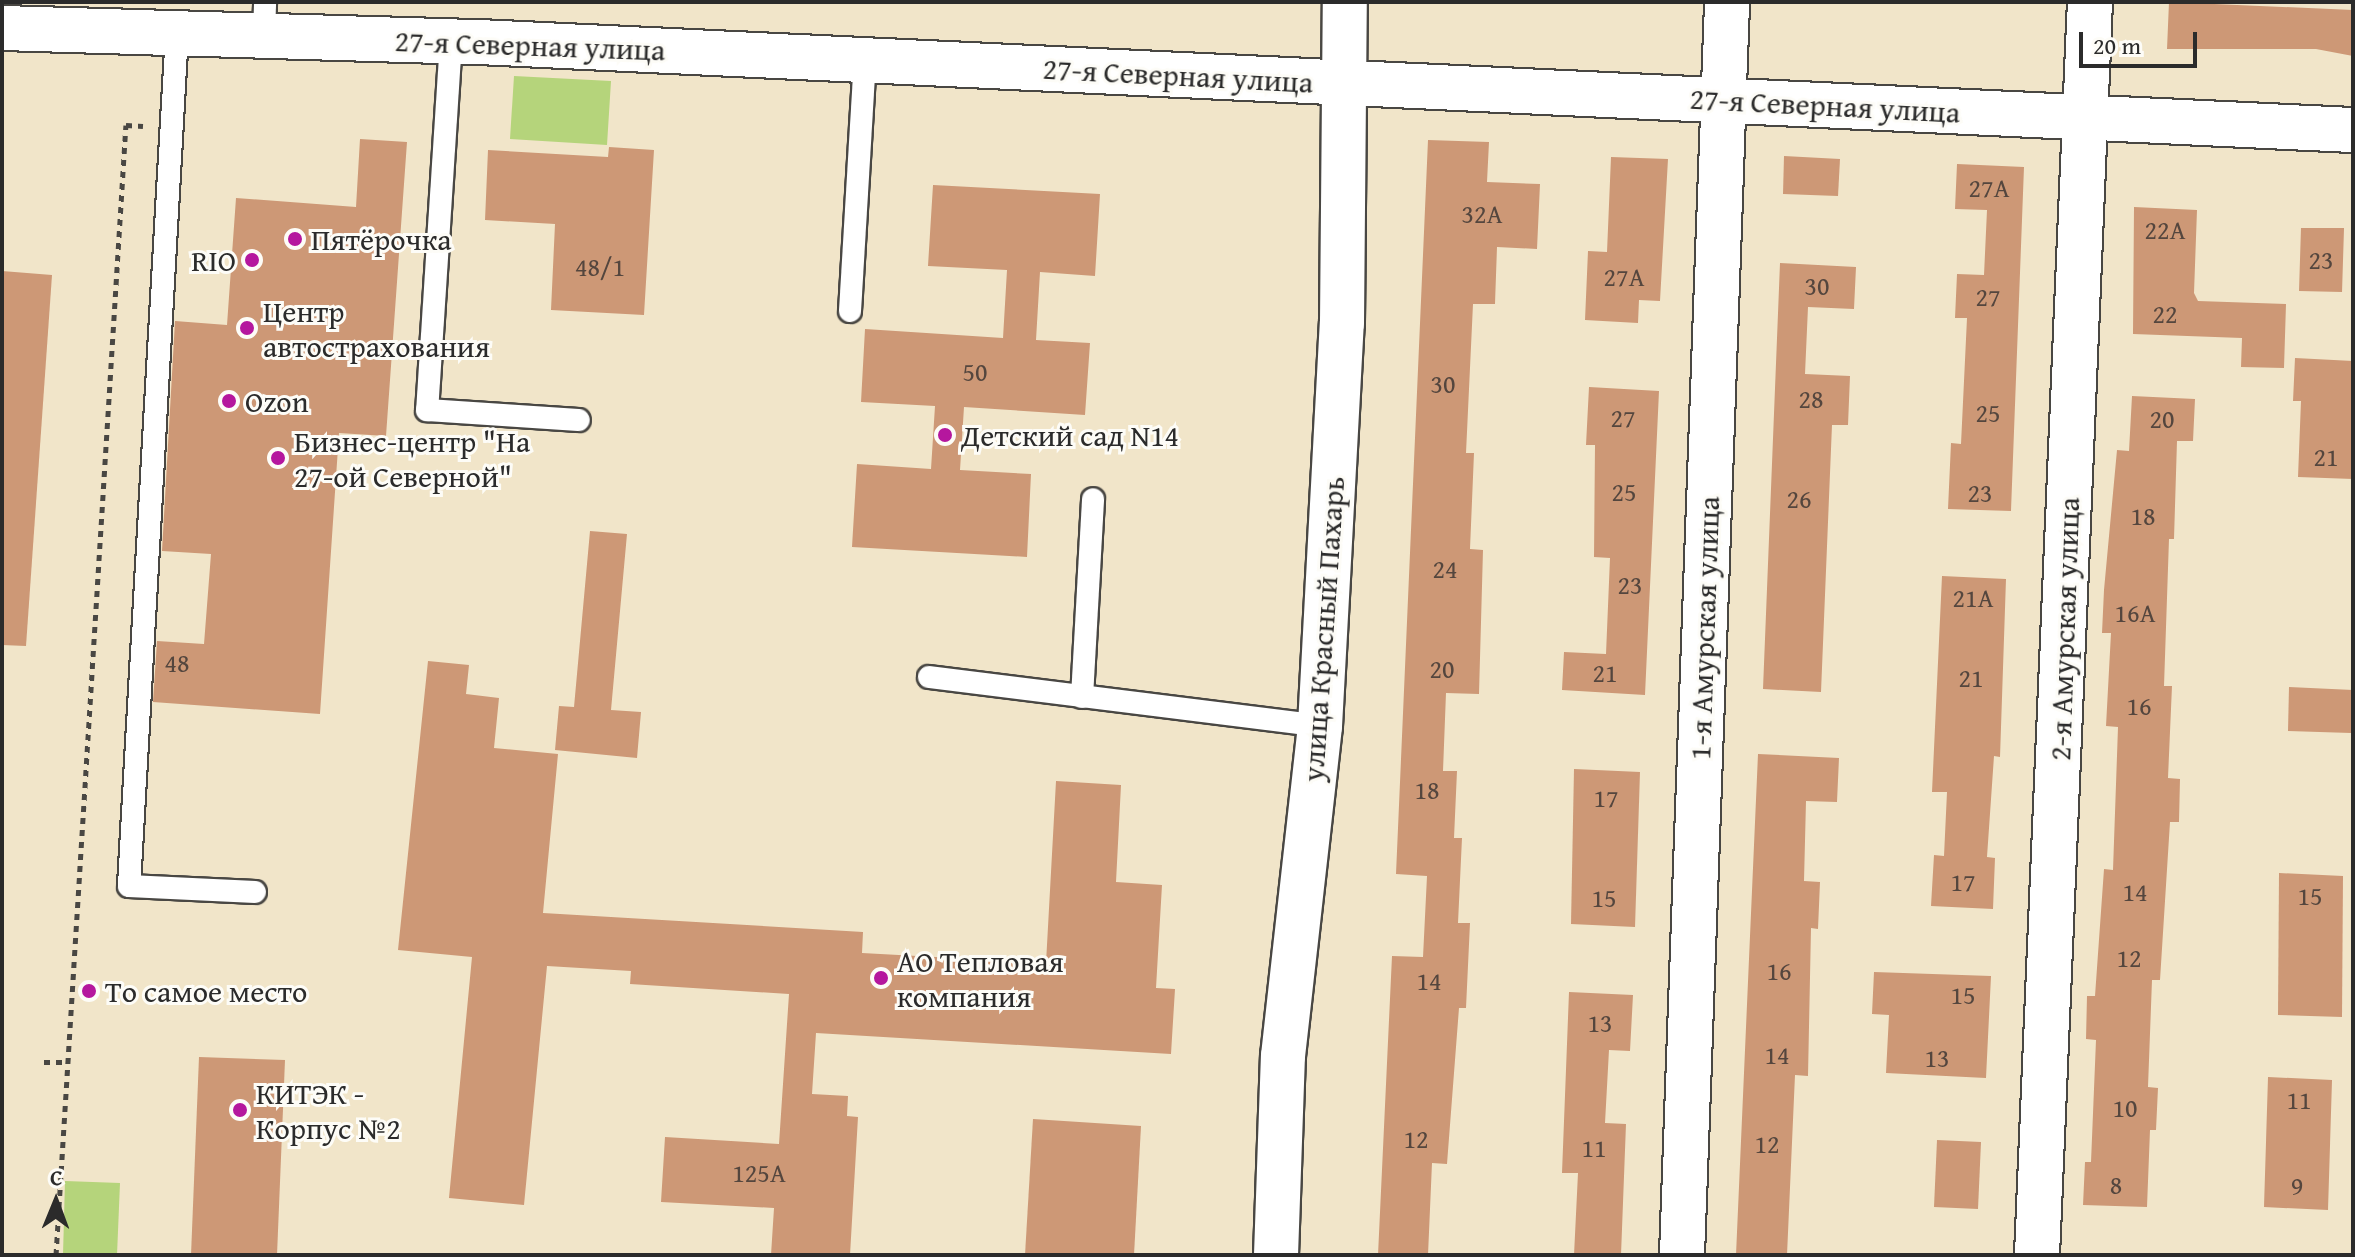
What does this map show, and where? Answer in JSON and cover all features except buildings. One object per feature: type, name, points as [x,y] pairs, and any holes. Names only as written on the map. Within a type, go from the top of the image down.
[{"type":"street","name":"улица Красный Пахарь","points":[[1276,1255],[1283,1056],[1320,726],[1342,323],[1345,2]]},
{"type":"street","name":"1-я Амурская улица","points":[[1682,1255],[1727,2]]},
{"type":"street","name":"2-я Амурская улица","points":[[2037,1255],[2090,2]]},
{"type":"street","name":"27-я Северная улица","points":[[2,28],[177,32],[264,18],[451,41],[2353,130]]},
{"type":"lane","points":[[177,32],[129,886],[255,892]]},
{"type":"lane","points":[[451,41],[427,410],[579,420]]},
{"type":"lane","points":[[850,311],[865,60]]},
{"type":"lane","points":[[1082,697],[1093,499]]},
{"type":"lane","points":[[929,677],[1320,726]]},
{"type":"path","points":[[56,1255],[126,125],[172,128]]},
{"type":"path","points":[[44,1062],[66,1062]]},
{"type":"green space","points":[[514,76],[611,81],[607,145],[510,139]]},
{"type":"green space","points":[[65,1181],[120,1183],[117,1255],[63,1255]]},
{"type":"place","name":"Пятёрочка","points":[[295,239]]},
{"type":"place","name":"RIO","points":[[252,260]]},
{"type":"place","name":"Центр автострахования","points":[[247,328]]},
{"type":"place","name":"Ozon","points":[[229,401]]},
{"type":"place","name":"Детский сад N14","points":[[945,435]]},
{"type":"place","name":"Бизнес-центр \"На 27-ой Северной\"","points":[[278,458]]},
{"type":"place","name":"АО Тепловая компания","points":[[881,978]]},
{"type":"place","name":"То самое место","points":[[89,991]]},
{"type":"place","name":"КИТЭК - Корпус №2","points":[[240,1110]]}]
